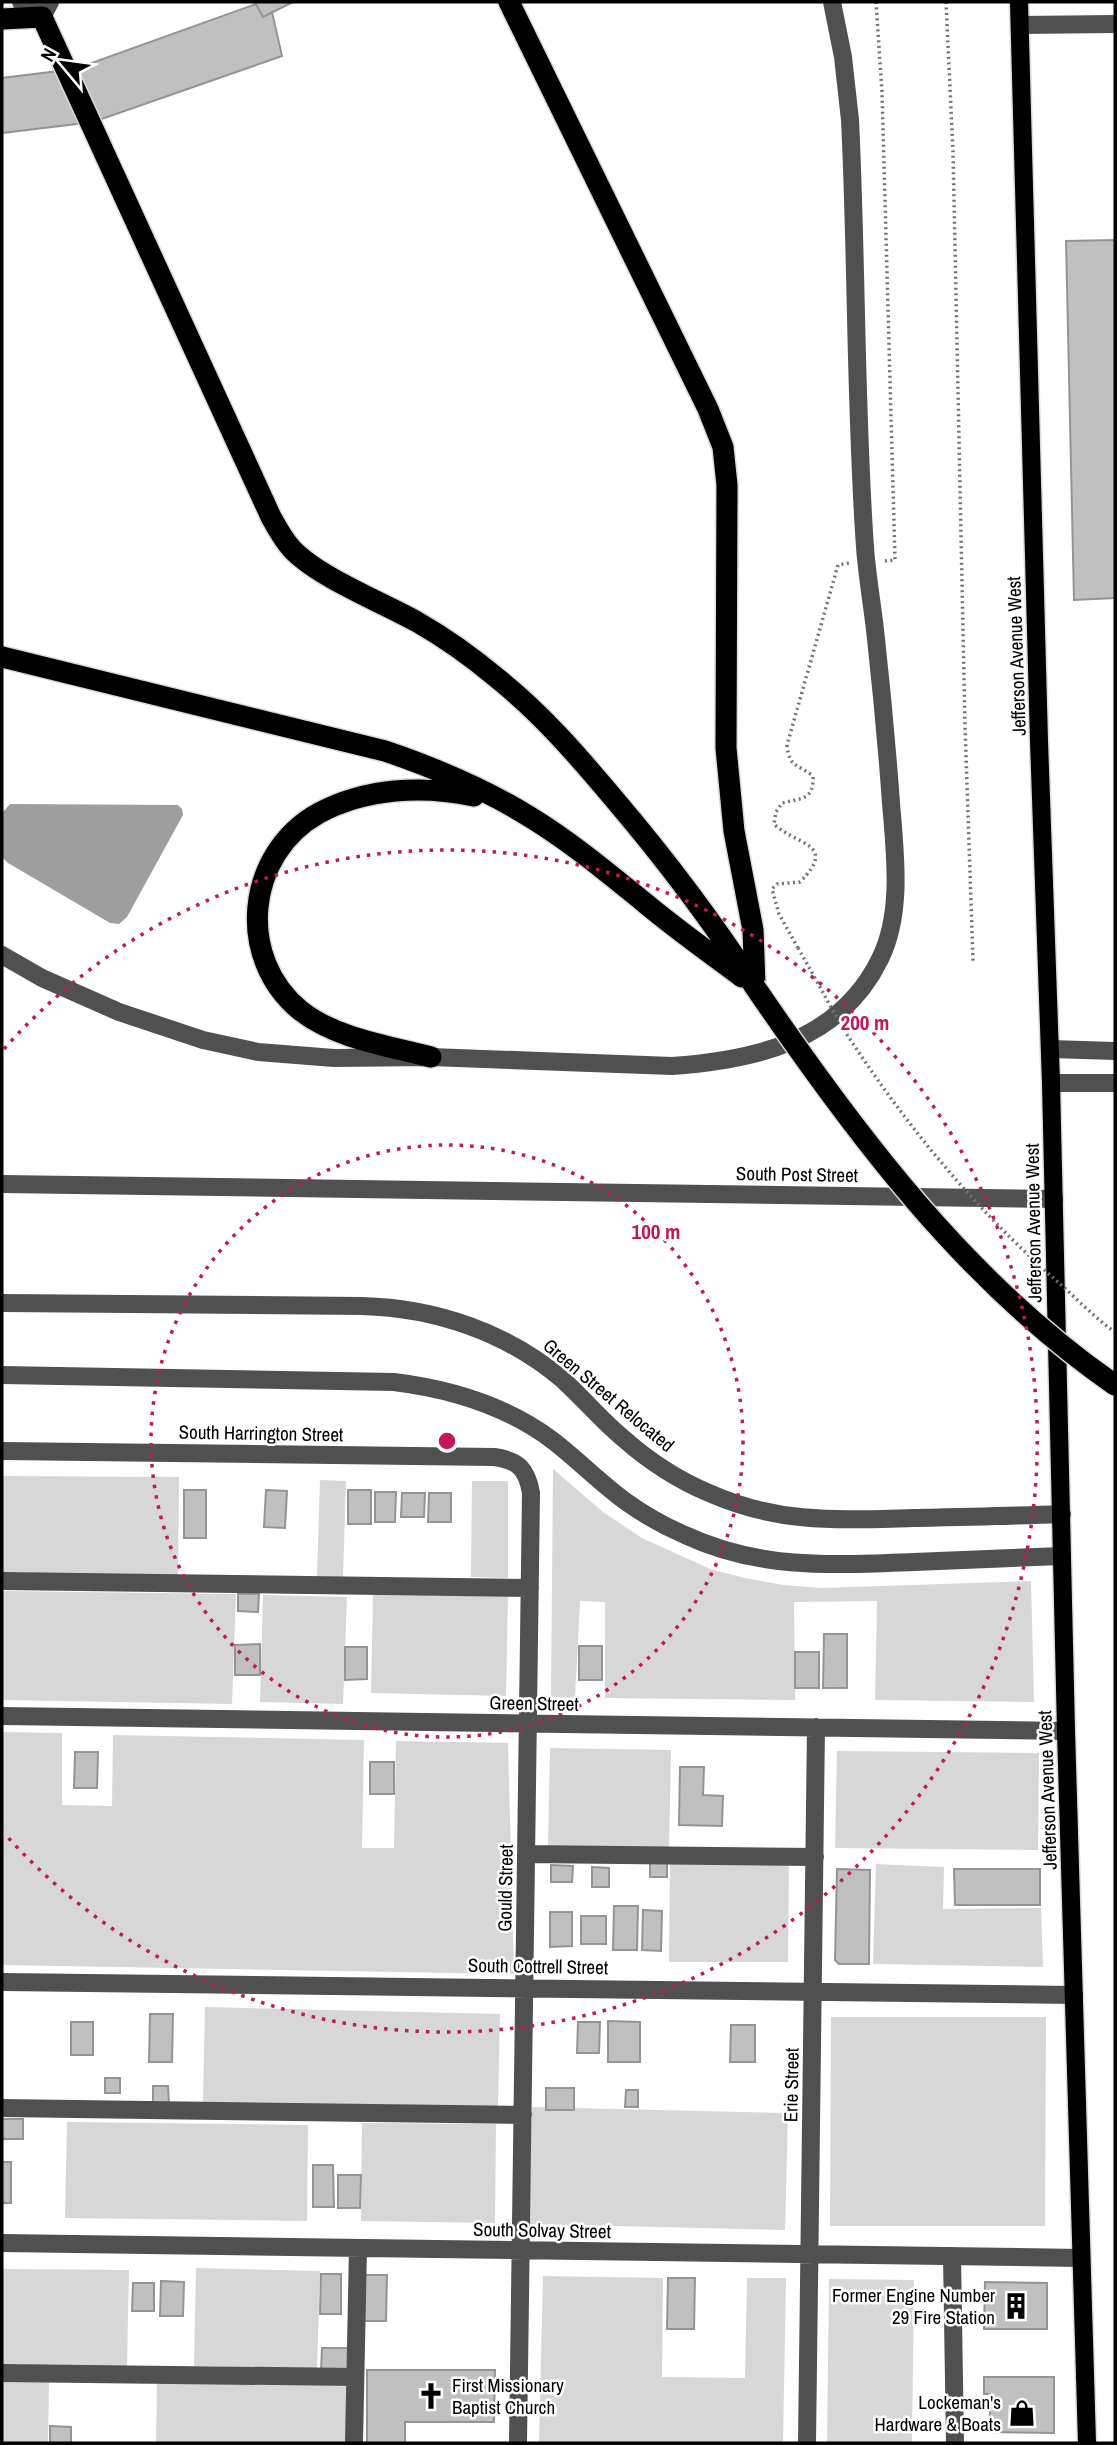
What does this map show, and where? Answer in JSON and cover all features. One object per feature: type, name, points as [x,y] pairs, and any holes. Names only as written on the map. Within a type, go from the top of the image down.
[{"type":"highway","points":[[509,2],[708,409],[723,447],[727,485],[727,772],[734,831],[753,930],[755,987]]},
{"type":"highway","points":[[2,19],[46,9],[271,517],[292,549],[312,565],[438,634],[488,670],[541,715],[664,857],[816,1074],[891,1173],[929,1218],[1006,1297],[1070,1352],[1115,1385]]},
{"type":"highway","points":[[2,657],[385,751],[445,774],[514,807],[588,856],[664,919],[755,987]]},
{"type":"highway","points":[[432,1057],[335,1030],[316,1021],[290,1001],[271,975],[260,951],[257,919],[261,888],[270,864],[297,830],[316,815],[356,798],[393,791],[448,792],[514,807]]},
{"type":"main road","name":"Jefferson Avenue West","points":[[1019,2],[1087,2443]]},
{"type":"street","points":[[21,2],[46,9]]},
{"type":"street","points":[[2,955],[42,978],[157,1026],[258,1052],[324,1058],[432,1057],[672,1066],[712,1062],[800,1039],[831,1021],[854,998],[869,979],[886,946],[892,923],[893,824],[865,548],[850,120],[843,57],[832,2]]},
{"type":"street","points":[[1020,25],[1115,24]]},
{"type":"street","points":[[1050,1049],[1115,1051]]},
{"type":"street","points":[[1051,1083],[1115,1083]]},
{"type":"street","name":"South Post Street","points":[[2,1184],[1054,1199]]},
{"type":"street","name":"Green Street Relocated","points":[[2,1303],[362,1306],[419,1311],[471,1327],[533,1357],[562,1379],[623,1439],[655,1463],[692,1486],[729,1501],[779,1516],[816,1520],[1062,1514]]},
{"type":"street","points":[[2,1375],[394,1382],[433,1388],[475,1399],[514,1417],[550,1438],[640,1511],[684,1535],[742,1556],[781,1563],[829,1566],[1062,1556]]},
{"type":"street","name":"South Harrington Street","points":[[2,1451],[494,1457],[519,1463]]},
{"type":"street","name":"Gould Street","points":[[519,1463],[527,1475],[531,1493],[519,2443]]},
{"type":"street","points":[[2,1581],[530,1588]]},
{"type":"street","name":"Green Street","points":[[2,1716],[1066,1731]]},
{"type":"street","name":"Erie Street","points":[[807,2443],[816,1727]]},
{"type":"street","points":[[526,1854],[815,1857]]},
{"type":"street","name":"South Cottrell Street","points":[[2,1982],[1074,1995]]},
{"type":"street","points":[[2,2108],[523,2115]]},
{"type":"street","name":"South Solvay Street","points":[[2,2243],[1081,2258]]},
{"type":"street","points":[[354,2443],[358,2248]]},
{"type":"street","points":[[952,2256],[955,2443]]},
{"type":"street","points":[[2,2373],[355,2377]]},
{"type":"path","points":[[876,2],[882,92],[895,560],[883,561]]},
{"type":"path","points":[[946,2],[953,152],[965,726],[973,961]]},
{"type":"path","points":[[850,563],[838,565],[788,745],[789,759],[795,766],[813,776],[813,789],[807,797],[782,803],[776,812],[774,824],[783,832],[809,844],[815,854],[814,864],[800,882],[777,884],[772,889],[779,914],[847,1033],[919,1136],[1025,1254],[1115,1332]]},
{"type":"shaded area","points":[[10,804],[178,805],[183,815],[127,917],[119,924],[110,923],[3,858],[2,813]]},
{"type":"shaded area","points":[[553,1469],[603,1512],[642,1538],[710,1569],[745,1578],[821,1588],[1031,1581],[1034,1702],[875,1700],[877,1601],[794,1602],[795,1700],[605,1698],[605,1602],[580,1601],[575,1698],[551,1697]]},
{"type":"shaded area","points":[[2,1476],[179,1477],[178,1576],[2,1575]]},
{"type":"shaded area","points":[[320,1480],[346,1481],[343,1577],[317,1577]]},
{"type":"shaded area","points":[[472,1481],[508,1481],[508,1578],[471,1577]]},
{"type":"shaded area","points":[[2,1591],[236,1594],[232,1704],[2,1700]]},
{"type":"shaded area","points":[[373,1593],[508,1595],[506,1696],[371,1693]]},
{"type":"shaded area","points":[[263,1595],[347,1597],[343,1704],[260,1702]]},
{"type":"shaded area","points":[[2,1732],[62,1733],[62,1805],[112,1806],[113,1735],[364,1740],[362,1848],[394,1848],[396,1741],[508,1743],[514,1974],[2,1965]]},
{"type":"shaded area","points":[[550,1748],[671,1750],[669,1850],[548,1848]]},
{"type":"shaded area","points":[[837,1751],[1039,1753],[1038,1850],[835,1848]]},
{"type":"shaded area","points":[[670,1861],[789,1862],[788,1962],[669,1962]]},
{"type":"shaded area","points":[[876,1864],[944,1867],[943,1909],[1041,1908],[1043,1967],[873,1964]]},
{"type":"shaded area","points":[[205,2007],[500,2014],[498,2108],[203,2102]]},
{"type":"shaded area","points":[[831,2017],[1046,2017],[1045,2226],[830,2226]]},
{"type":"shaded area","points":[[532,2107],[788,2113],[785,2230],[529,2224]]},
{"type":"shaded area","points":[[67,2122],[308,2125],[307,2221],[65,2218]]},
{"type":"shaded area","points":[[362,2123],[496,2124],[495,2223],[361,2221]]},
{"type":"shaded area","points":[[196,2268],[320,2271],[317,2369],[194,2366]]},
{"type":"shaded area","points":[[2,2269],[129,2270],[127,2367],[2,2366]]},
{"type":"shaded area","points":[[543,2276],[663,2278],[662,2377],[745,2378],[747,2278],[786,2278],[783,2443],[539,2443]]},
{"type":"shaded area","points":[[829,2279],[914,2280],[912,2443],[827,2443]]},
{"type":"shaded area","points":[[157,2381],[351,2386],[349,2443],[156,2443]]},
{"type":"shaded area","points":[[2,2382],[49,2382],[48,2443],[2,2443]]},
{"type":"building","points":[[255,2],[293,2],[263,17]]},
{"type":"building","points":[[256,4],[263,17],[272,12],[282,56],[93,122],[2,133],[2,78],[75,69]]},
{"type":"building","points":[[1115,240],[1115,598],[1074,600],[1066,241]]},
{"type":"building","points":[[184,1490],[206,1490],[206,1538],[184,1538]]},
{"type":"building","points":[[266,1490],[287,1491],[285,1528],[264,1527]]},
{"type":"building","points":[[348,1490],[371,1490],[371,1524],[348,1524]]},
{"type":"building","points":[[375,1492],[396,1492],[395,1522],[375,1522]]},
{"type":"building","points":[[402,1493],[425,1493],[424,1517],[401,1517]]},
{"type":"building","points":[[429,1493],[451,1493],[451,1522],[428,1522]]},
{"type":"building","points":[[238,1594],[259,1594],[258,1612],[238,1611]]},
{"type":"building","points":[[824,1634],[847,1634],[847,1688],[823,1688]]},
{"type":"building","points":[[260,1644],[260,1675],[235,1675],[235,1645]]},
{"type":"building","points":[[579,1646],[602,1646],[602,1680],[579,1680]]},
{"type":"building","points":[[345,1647],[367,1647],[367,1679],[345,1680]]},
{"type":"building","points":[[795,1652],[819,1652],[819,1688],[795,1688]]},
{"type":"building","points":[[75,1752],[98,1752],[97,1788],[74,1788]]},
{"type":"building","points":[[370,1762],[394,1762],[394,1794],[370,1794]]},
{"type":"building","points":[[680,1767],[704,1767],[703,1795],[723,1796],[722,1826],[679,1825]]},
{"type":"building","points":[[650,1859],[667,1859],[667,1877],[650,1877]]},
{"type":"building","points":[[551,1865],[573,1866],[572,1882],[551,1882]]},
{"type":"building","points":[[592,1867],[609,1868],[609,1887],[592,1887]]},
{"type":"building","points":[[837,1869],[870,1870],[869,1964],[839,1964],[835,1960]]},
{"type":"building","points":[[954,1869],[1040,1869],[1040,1905],[955,1905]]},
{"type":"building","points":[[614,1906],[638,1906],[637,1950],[613,1950]]},
{"type":"building","points":[[643,1910],[662,1911],[661,1951],[642,1950]]},
{"type":"building","points":[[550,1912],[572,1912],[572,1946],[550,1947]]},
{"type":"building","points":[[581,1916],[606,1916],[606,1944],[581,1944]]},
{"type":"building","points":[[150,2014],[173,2014],[172,2062],[149,2062]]},
{"type":"building","points":[[608,2021],[640,2022],[640,2062],[608,2062]]},
{"type":"building","points":[[71,2022],[93,2022],[93,2055],[71,2055]]},
{"type":"building","points":[[578,2022],[600,2022],[599,2053],[577,2053]]},
{"type":"building","points":[[731,2025],[755,2025],[755,2062],[730,2062]]},
{"type":"building","points":[[105,2078],[120,2078],[120,2093],[105,2093]]},
{"type":"building","points":[[153,2086],[168,2086],[169,2104],[153,2104]]},
{"type":"building","points":[[546,2088],[574,2088],[574,2110],[546,2110]]},
{"type":"building","points":[[626,2090],[638,2090],[638,2107],[625,2107]]},
{"type":"building","points":[[2,2119],[23,2119],[23,2139],[2,2139]]},
{"type":"building","points":[[2,2162],[11,2162],[11,2203],[2,2203]]},
{"type":"building","points":[[313,2165],[333,2165],[334,2207],[313,2207]]},
{"type":"building","points":[[338,2175],[361,2175],[360,2208],[338,2208]]},
{"type":"building","points":[[321,2274],[341,2274],[341,2314],[320,2314]]},
{"type":"building","points":[[365,2275],[387,2275],[386,2321],[364,2321]]},
{"type":"building","points":[[668,2278],[695,2278],[694,2329],[667,2329]]},
{"type":"building","points":[[161,2281],[184,2282],[183,2316],[160,2316]]},
{"type":"building","name":"Former Engine Number 29 Fire Station","points":[[985,2282],[1047,2283],[1047,2329],[984,2329]]},
{"type":"building","points":[[133,2283],[154,2283],[154,2311],[132,2311]]},
{"type":"building","points":[[322,2348],[349,2348],[348,2371],[321,2370]]},
{"type":"building","name":"First Missionary Baptist Church","points":[[367,2370],[495,2370],[494,2422],[405,2422],[405,2443],[367,2443]]},
{"type":"building","name":"Lockeman's Hardware & Boats","points":[[984,2377],[1054,2377],[1054,2433],[990,2432],[990,2394],[984,2394]]},
{"type":"building","points":[[50,2426],[71,2427],[71,2443],[50,2443]]},
{"type":"place","name":"Former Engine Number 29 Fire Station","points":[[1016,2306]]},
{"type":"place","name":"First Missionary Baptist Church","points":[[431,2396]]},
{"type":"place","name":"Lockeman's Hardware & Boats","points":[[1022,2413]]}]
